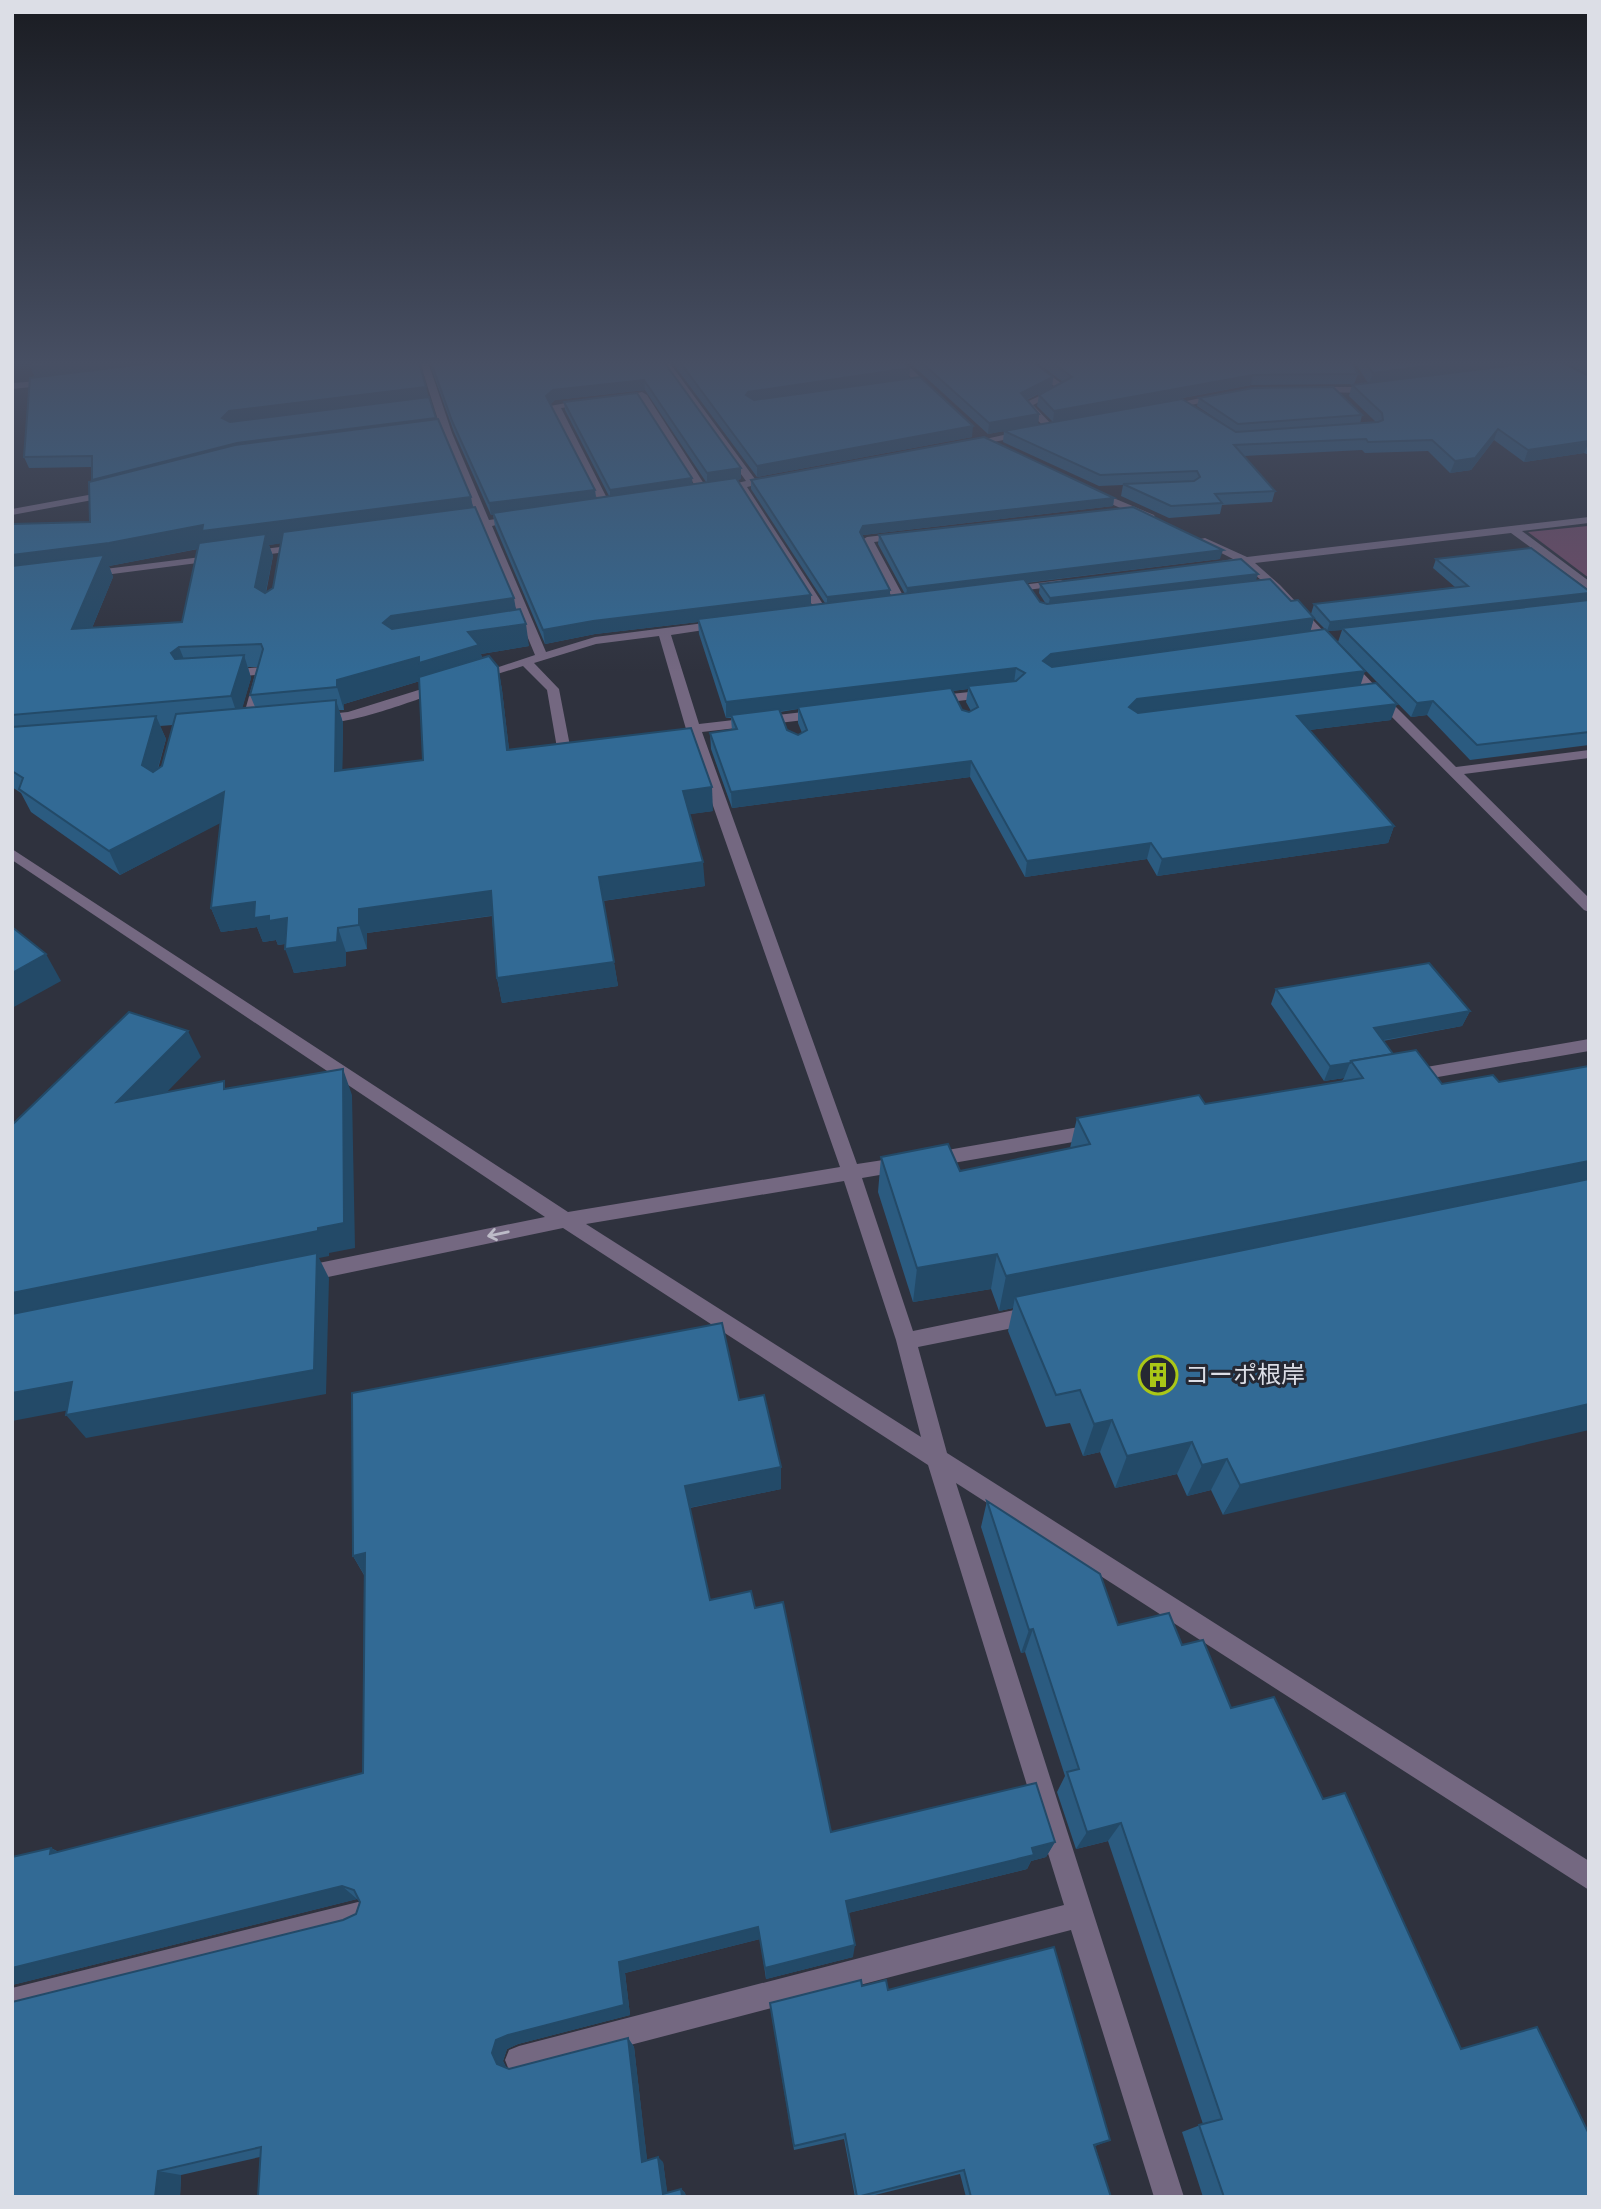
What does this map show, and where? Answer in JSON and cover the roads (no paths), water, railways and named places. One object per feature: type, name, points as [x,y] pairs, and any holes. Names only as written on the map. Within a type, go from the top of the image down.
[{"type":"street","points":[[461,465],[542,656]]},
{"type":"street","points":[[585,465],[606,506]]},
{"type":"street","points":[[687,465],[703,490]]},
{"type":"street","points":[[740,465],[753,483]]},
{"type":"street","points":[[691,492],[780,478]]},
{"type":"street","points":[[741,485],[829,611],[809,614]]},
{"type":"street","points":[[1080,486],[1158,521]]},
{"type":"street","points":[[12,512],[87,500],[125,490]]},
{"type":"street","points":[[1092,492],[1117,491]]},
{"type":"street","points":[[593,508],[618,504]]},
{"type":"street","points":[[1107,512],[1133,509]]},
{"type":"street","points":[[446,528],[527,517]]},
{"type":"street","points":[[1205,566],[1589,520]]},
{"type":"street","points":[[1513,529],[1589,587]]},
{"type":"street","points":[[1183,532],[1246,561],[1276,587],[1367,693],[1453,771],[1589,907]]},
{"type":"street","points":[[901,603],[867,540],[907,535]]},
{"type":"street","points":[[241,555],[281,555],[309,546]]},
{"type":"street","points":[[80,575],[228,556]]},
{"type":"street","points":[[998,591],[1029,592],[1080,581]]},
{"type":"street","points":[[1263,589],[1276,587]]},
{"type":"street","points":[[888,604],[915,601]]},
{"type":"street","points":[[311,720],[349,716],[594,641],[730,624]]},
{"type":"street","points":[[516,627],[529,625]]},
{"type":"street","points":[[664,632],[690,735],[851,1173],[906,1341],[937,1458],[1169,2197]]},
{"type":"street","points":[[1308,640],[1335,636]]},
{"type":"street","points":[[525,661],[553,689],[564,748],[571,752],[598,749]]},
{"type":"street","points":[[213,675],[262,671],[247,725]]},
{"type":"street","points":[[916,702],[958,704],[1002,692]]},
{"type":"street","points":[[690,735],[838,712]]},
{"type":"street","points":[[786,718],[793,736]]},
{"type":"street","points":[[1453,771],[1589,754]]},
{"type":"street","points":[[12,853],[565,1220],[1589,1877]]},
{"type":"street","points":[[1398,1078],[1589,1045]]},
{"type":"street","points":[[281,1278],[565,1220],[1111,1128]]},
{"type":"street","points":[[906,1341],[1056,1310]]},
{"type":"street","points":[[519,2060],[1080,1914]]},
{"type":"street","points":[[12,2002],[358,1916]]},
{"type":"place","name":"コーポ根岸","points":[[1158,1375]]}]
